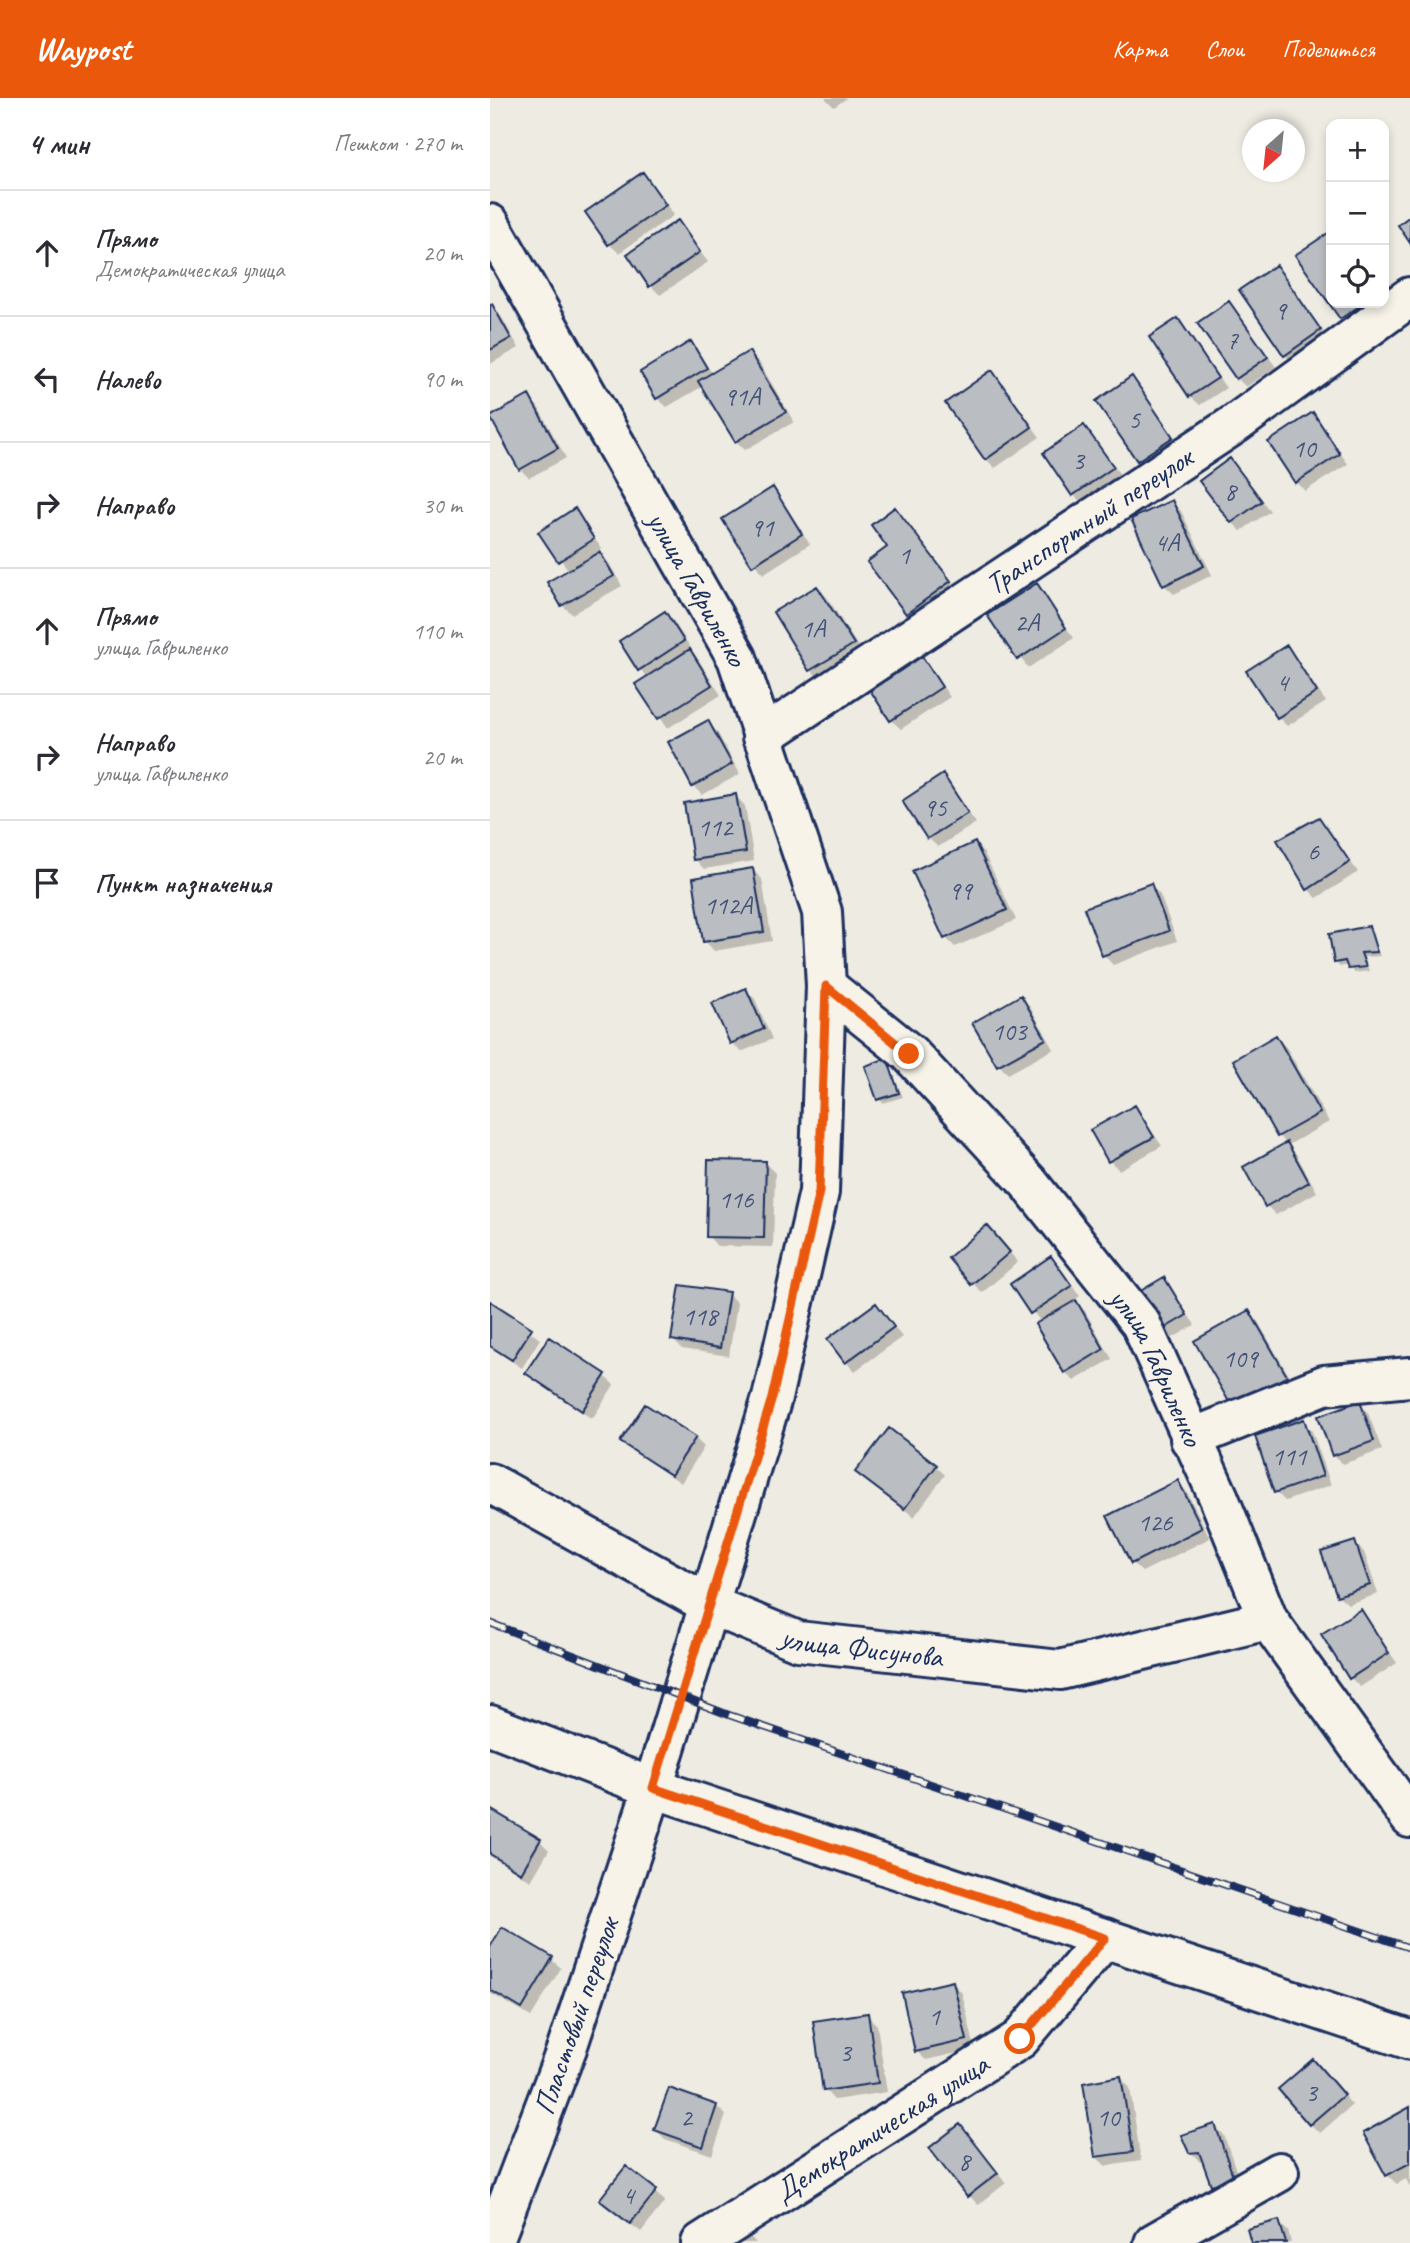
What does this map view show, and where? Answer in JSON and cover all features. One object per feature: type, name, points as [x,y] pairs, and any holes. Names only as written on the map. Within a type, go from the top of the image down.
[{"type":"street","name":"улица Гавриленко","points":[[490,224],[737,658],[822,912],[826,986],[819,1192],[772,1398],[710,1605]]},
{"type":"street","name":"Транспортный переулок","points":[[762,737],[1235,424],[1410,297]]},
{"type":"street","name":"улица Гавриленко","points":[[826,986],[909,1054],[1028,1182],[1142,1324],[1190,1438],[1219,1497],[1268,1620],[1406,1815]]},
{"type":"street","points":[[1190,1438],[1324,1385],[1410,1377]]},
{"type":"street","name":"улица Фисунова","points":[[490,1483],[710,1605],[798,1641],[1060,1670],[1268,1620]]},
{"type":"street","name":"Пластовый переулок","points":[[493,2243],[567,2048],[710,1605]]},
{"type":"street","points":[[490,1725],[653,1788],[1410,2040]]},
{"type":"street","name":"Демократическая улица","points":[[701,2243],[1020,2039],[1105,1938]]},
{"type":"street","points":[[1175,2238],[1279,2172]]},
{"type":"building","points":[[643,172],[666,205],[608,245],[585,212]]},
{"type":"building","points":[[1410,216],[1410,243],[1398,225]]},
{"type":"building","points":[[678,220],[700,252],[649,287],[627,254]]},
{"type":"building","points":[[1326,234],[1326,299],[1295,255]]},
{"type":"building","points":[[1276,265],[1321,330],[1284,356],[1239,290]]},
{"type":"building","points":[[1229,301],[1268,357],[1236,379],[1197,323]]},
{"type":"building","points":[[492,304],[511,338],[490,350],[490,305]]},
{"type":"building","points":[[1332,308],[1356,308],[1340,319]]},
{"type":"building","points":[[1178,318],[1218,378],[1189,397],[1149,337]]},
{"type":"building","points":[[691,341],[707,368],[656,399],[640,372]]},
{"type":"building","points":[[749,351],[786,412],[735,442],[698,381]]},
{"type":"building","points":[[992,370],[1032,427],[985,460],[945,403]]},
{"type":"building","points":[[1132,376],[1173,437],[1137,461],[1096,401]]},
{"type":"building","points":[[529,395],[558,448],[519,470],[490,417]]},
{"type":"building","points":[[1313,412],[1340,454],[1295,483],[1268,442]]},
{"type":"building","points":[[1084,425],[1114,467],[1072,496],[1043,453]]},
{"type":"building","points":[[1230,458],[1262,501],[1231,523],[1199,481]]},
{"type":"building","points":[[773,487],[802,534],[752,566],[722,519]]},
{"type":"building","points":[[1172,500],[1204,566],[1163,586],[1131,519]]},
{"type":"building","points":[[895,507],[951,581],[906,614],[867,562],[887,547],[871,525]]},
{"type":"building","points":[[575,508],[594,539],[558,562],[538,532]]},
{"type":"building","points":[[600,552],[614,576],[561,606],[547,582]]},
{"type":"building","points":[[1037,583],[1066,628],[1017,660],[987,615]]},
{"type":"building","points":[[817,586],[854,644],[809,671],[773,612]]},
{"type":"building","points":[[665,611],[684,641],[638,671],[619,641]]},
{"type":"building","points":[[1287,645],[1317,692],[1277,718],[1246,671]]},
{"type":"building","points":[[690,649],[712,685],[658,719],[635,684]]},
{"type":"building","points":[[922,656],[942,687],[890,721],[870,690]]},
{"type":"building","points":[[708,720],[732,764],[692,787],[668,742]]},
{"type":"building","points":[[943,774],[968,813],[927,839],[902,801]]},
{"type":"building","points":[[736,794],[746,852],[693,860],[684,803]]},
{"type":"building","points":[[1319,817],[1350,862],[1307,890],[1277,840]]},
{"type":"building","points":[[975,842],[1007,910],[944,939],[912,871]]},
{"type":"building","points":[[753,868],[764,932],[703,942],[693,878]]},
{"type":"building","points":[[1151,883],[1169,931],[1102,956],[1084,908]]},
{"type":"building","points":[[1369,926],[1377,952],[1361,953],[1366,967],[1348,969],[1345,961],[1334,963],[1329,934]]},
{"type":"building","points":[[746,988],[764,1029],[730,1044],[712,1003]]},
{"type":"building","points":[[1021,995],[1046,1039],[997,1066],[972,1023]]},
{"type":"building","points":[[1276,1035],[1320,1113],[1277,1137],[1233,1060]]},
{"type":"building","points":[[887,1058],[899,1093],[877,1100],[865,1066]]},
{"type":"building","points":[[1135,1105],[1154,1137],[1108,1162],[1090,1130]]},
{"type":"building","points":[[1287,1142],[1309,1182],[1265,1207],[1243,1167]]},
{"type":"building","points":[[708,1160],[766,1161],[764,1238],[706,1237]]},
{"type":"building","points":[[987,1225],[1010,1252],[971,1285],[948,1258]]},
{"type":"building","points":[[1051,1256],[1072,1286],[1030,1314],[1010,1284]]},
{"type":"building","points":[[1164,1277],[1187,1315],[1155,1334],[1132,1296]]},
{"type":"building","points":[[680,1285],[729,1292],[720,1348],[671,1340]]},
{"type":"building","points":[[1076,1300],[1104,1349],[1064,1373],[1035,1324]]},
{"type":"building","points":[[490,1301],[532,1328],[512,1360],[490,1346]]},
{"type":"building","points":[[876,1303],[894,1327],[845,1363],[827,1339]]},
{"type":"building","points":[[1249,1310],[1287,1376],[1232,1407],[1194,1341]]},
{"type":"building","points":[[549,1337],[606,1374],[582,1411],[525,1373]]},
{"type":"building","points":[[1360,1401],[1374,1441],[1332,1456],[1318,1416]]},
{"type":"building","points":[[645,1404],[696,1437],[671,1475],[620,1442]]},
{"type":"building","points":[[1304,1419],[1323,1476],[1274,1493],[1255,1436]]},
{"type":"building","points":[[889,1428],[937,1465],[904,1509],[855,1472]]},
{"type":"building","points":[[1178,1480],[1202,1528],[1131,1564],[1107,1516]]},
{"type":"building","points":[[1355,1541],[1370,1585],[1337,1596],[1321,1552]]},
{"type":"building","points":[[1361,1609],[1389,1653],[1349,1679],[1321,1634]]},
{"type":"building","points":[[490,1809],[541,1839],[521,1873],[490,1854]]},
{"type":"building","points":[[502,1927],[553,1957],[522,2009],[490,1990],[490,1947]]},
{"type":"building","points":[[953,1981],[967,2040],[915,2052],[902,1993]]},
{"type":"building","points":[[868,2013],[878,2083],[823,2091],[813,2021]]},
{"type":"building","points":[[1313,2059],[1344,2095],[1309,2125],[1278,2089]]},
{"type":"building","points":[[1121,2076],[1133,2152],[1095,2157],[1083,2083]]},
{"type":"building","points":[[669,2088],[717,2105],[703,2147],[654,2130]]},
{"type":"building","points":[[1410,2107],[1410,2163],[1386,2176],[1363,2133]]},
{"type":"building","points":[[960,2124],[998,2173],[967,2197],[929,2148]]},
{"type":"building","points":[[1215,2124],[1234,2179],[1211,2185],[1199,2152],[1189,2153],[1181,2135]]},
{"type":"building","points":[[626,2166],[657,2190],[630,2224],[599,2200]]},
{"type":"building","points":[[1279,2220],[1286,2243],[1251,2243],[1247,2229]]},
{"type":"railway","points":[[490,1623],[729,1715],[1410,1948]]},
{"type":"route","points":[[909,1054],[826,986],[819,1192],[772,1398],[653,1788],[1105,1938],[1020,2039]]}]
